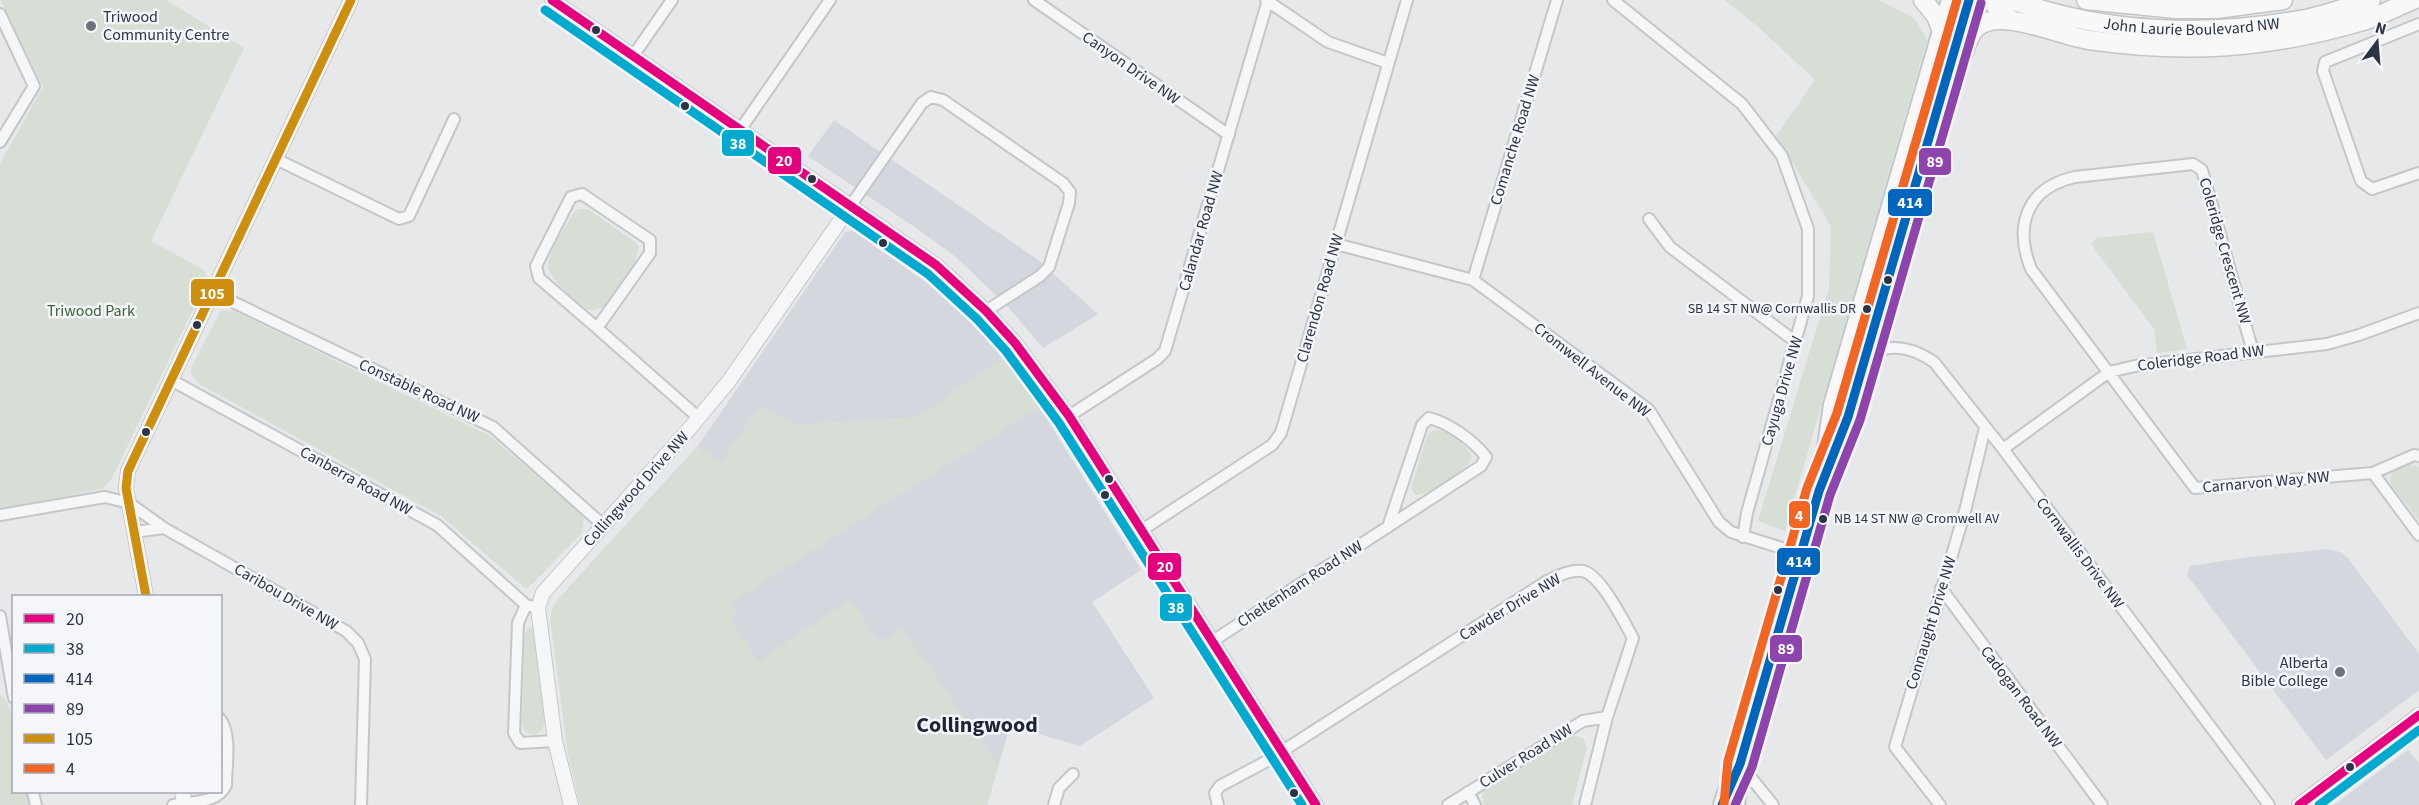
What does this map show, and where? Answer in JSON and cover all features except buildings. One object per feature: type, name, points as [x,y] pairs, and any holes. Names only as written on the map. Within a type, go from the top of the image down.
[{"type":"main road","points":[[1923,0],[1936,16],[1941,29]]},
{"type":"main road","points":[[1819,491],[1832,405],[1941,29],[1964,0]]},
{"type":"main road","points":[[1736,805],[1740,764],[1819,491],[1848,417],[1866,356],[1923,158],[1964,0]]},
{"type":"main road","points":[[1990,0],[2009,18]]},
{"type":"main road","name":"John Laurie Boulevard NW","points":[[2012,0],[2083,20],[2170,30],[2238,28],[2307,19],[2371,0]]},
{"type":"main road","name":"John Laurie Boulevard NW","points":[[2086,0],[2186,9],[2227,8],[2283,0]]},
{"type":"main road","points":[[1923,158],[1975,29],[1996,19],[2009,18],[2082,39],[2126,45],[2191,49],[2273,42],[2364,21],[2413,0]]},
{"type":"main road","points":[[1722,805],[1726,790],[1740,764]]},
{"type":"street","points":[[146,595],[129,503],[126,478],[128,471],[351,0]]},
{"type":"street","points":[[552,0],[936,265],[986,311],[1015,343],[1069,416],[1316,805]]},
{"type":"street","points":[[633,56],[672,0]]},
{"type":"street","points":[[740,130],[830,0]]},
{"type":"street","name":"Canyon Drive NW","points":[[1034,0],[1229,135]]},
{"type":"street","points":[[1267,0],[1328,42],[1388,63]]},
{"type":"street","name":"Calandar Road NW","points":[[1069,416],[1157,359],[1165,351],[1267,0]]},
{"type":"street","name":"Clarendon Road NW","points":[[1142,530],[1272,445],[1281,433],[1407,0]]},
{"type":"street","name":"Comanche Road NW","points":[[1473,280],[1557,0]]},
{"type":"street","name":"Cayuga Drive NW","points":[[1613,0],[1742,104],[1782,156],[1808,228],[1808,296],[1747,513],[1743,537]]},
{"type":"street","points":[[0,14],[34,86],[0,142]]},
{"type":"street","points":[[2419,24],[2325,62],[2323,71],[2361,181],[2372,189],[2419,173]]},
{"type":"street","points":[[850,205],[922,103],[931,97],[943,100],[1063,183],[1070,192],[1069,203],[1049,267],[986,311]]},
{"type":"street","points":[[276,159],[399,219],[409,216],[454,119]]},
{"type":"street","name":"Coleridge Crescent NW","points":[[2109,372],[2031,270],[2024,251],[2023,229],[2029,207],[2041,192],[2060,180],[2193,164],[2202,170],[2253,352]]},
{"type":"street","points":[[597,328],[650,253],[650,240],[582,194],[571,197],[536,266],[539,278],[699,418]]},
{"type":"street","name":"Collingwood Drive NW","points":[[532,606],[699,418],[729,381],[850,205]]},
{"type":"street","points":[[1649,219],[1670,247],[1796,342]]},
{"type":"street","name":"Cromwell Avenue NW","points":[[1336,244],[1473,280],[1649,410],[1719,522],[1731,532],[1743,537],[1801,554]]},
{"type":"street","name":"Constable Road NW","points":[[212,292],[494,426],[603,525]]},
{"type":"street","name":"Coleridge Road NW","points":[[2003,449],[2109,372],[2135,366],[2327,344],[2419,313]]},
{"type":"street","name":"Cornwallis Drive NW","points":[[1866,356],[1878,349],[1895,346],[1922,354],[1934,362],[2003,449],[2269,805]]},
{"type":"street","name":"Carnarvon Way NW","points":[[2109,372],[2195,488],[2373,473],[2414,455],[2419,456]]},
{"type":"street","name":"Canberra Road NW","points":[[171,380],[437,525],[532,606]]},
{"type":"street","name":"Cheltenham Road NW","points":[[1213,641],[1388,527],[1481,466],[1486,457],[1441,421],[1429,418],[1422,425],[1388,527]]},
{"type":"street","name":"Connaught Drive NW","points":[[1940,805],[1895,747],[1965,511],[1985,428]]},
{"type":"street","points":[[2373,473],[2419,534]]},
{"type":"street","points":[[0,515],[105,497],[129,503]]},
{"type":"street","name":"Caribou Drive NW","points":[[129,503],[164,528],[333,622],[358,643],[364,659],[361,805]]},
{"type":"street","points":[[134,532],[164,528]]},
{"type":"street","name":"Cawder Drive NW","points":[[1218,802],[1215,793],[1220,786],[1283,751],[1547,581],[1567,572],[1584,571],[1598,581],[1633,638],[1607,717],[1585,805]]},
{"type":"street","name":"Cadogan Road NW","points":[[1941,588],[2102,805]]},
{"type":"street","points":[[532,606],[518,623],[514,733],[520,743],[555,741]]},
{"type":"street","points":[[532,606],[555,741],[571,805]]},
{"type":"street","points":[[0,616],[5,684]]},
{"type":"street","points":[[2299,805],[2419,715]]},
{"type":"street","name":"Culver Road NW","points":[[1448,805],[1583,721],[1607,717]]},
{"type":"street","points":[[222,721],[226,734],[226,785],[222,792]]},
{"type":"street","points":[[1740,764],[1773,805]]},
{"type":"street","points":[[1054,805],[1059,788],[1073,774]]},
{"type":"street","points":[[1468,792],[1475,805]]},
{"type":"street","points":[[181,801],[212,798],[220,793]]},
{"type":"shaded area","points":[[834,120],[1037,259],[1098,314],[1043,348],[1010,309],[956,257],[808,156]]},
{"type":"shaded area","points":[[854,231],[934,288],[969,320],[1002,357],[1037,403],[1141,570],[1092,602],[1154,698],[1080,746],[1010,726],[987,805],[589,565],[697,447],[845,232]]},
{"type":"shaded area","name":"Alberta Bible College","points":[[2327,549],[2340,552],[2348,558],[2419,654],[2419,690],[2326,760],[2187,575],[2190,566]]},
{"type":"shaded area","points":[[2408,750],[2419,763],[2419,805],[2334,805]]},
{"type":"green space","name":"Triwood Park","points":[[0,0],[166,0],[244,48],[151,241],[202,269],[210,280],[200,295],[112,478],[102,489],[2,509],[0,509],[0,164],[43,87]]},
{"type":"green space","points":[[1725,0],[1879,0],[1914,18],[1927,40],[1785,531],[1758,521],[1829,288],[1831,226],[1776,136],[1815,80],[1756,25]]},
{"type":"green space","points":[[579,209],[588,209],[635,242],[639,248],[635,262],[603,307],[595,310],[585,308],[572,297],[553,277],[548,267],[558,239],[574,212]]},
{"type":"green space","points":[[2153,232],[2187,349],[2157,353],[2154,329],[2091,244],[2097,238]]},
{"type":"green space","points":[[886,241],[955,296],[997,337],[1033,383],[1049,408],[1047,416],[1012,367],[974,323],[907,265],[882,247]]},
{"type":"green space","points":[[221,310],[234,311],[490,436],[584,517],[582,533],[528,588],[525,588],[441,516],[199,384],[191,374],[191,368]]},
{"type":"green space","points":[[1002,357],[1039,408],[732,603],[737,612],[730,617],[758,661],[851,599],[879,642],[902,628],[998,765],[987,805],[580,805],[568,754],[550,619],[552,609],[559,598],[697,447],[721,462],[760,406],[796,424],[918,417]]},
{"type":"green space","points":[[1433,430],[1445,432],[1456,438],[1472,458],[1463,470],[1447,482],[1430,491],[1415,495],[1411,488],[1427,436]]},
{"type":"green space","points":[[2409,464],[2419,467],[2419,521],[2390,483],[2392,471]]},
{"type":"green space","points":[[530,627],[534,631],[545,721],[542,730],[534,735],[525,732],[522,725],[525,633]]},
{"type":"green space","points":[[0,695],[6,701],[12,718],[12,793],[27,793],[29,805],[0,805]]},
{"type":"green space","points":[[1570,734],[1583,738],[1587,747],[1572,805],[1484,805],[1482,796],[1485,788]]},
{"type":"transit line","name":"105","points":[[146,595],[126,488],[128,471],[351,0]]},
{"type":"transit line","name":"20","points":[[552,0],[936,265],[986,311],[1015,343],[1069,416],[1316,805]]},
{"type":"transit line","name":"4","points":[[1724,804],[1728,761],[1807,488],[1837,413],[1957,0]]},
{"type":"transit line","name":"414","points":[[1722,805],[1740,764],[1819,491],[1848,417],[1969,0]]},
{"type":"transit line","name":"89","points":[[1735,805],[1752,767],[1830,495],[1860,420],[1981,3]]},
{"type":"transit line","name":"38","points":[[545,10],[928,274],[977,319],[1006,351],[1059,423],[1302,805]]},
{"type":"transit line","name":"20","points":[[2299,805],[2419,715]]},
{"type":"transit line","name":"38","points":[[2319,805],[2419,730]]},
{"type":"place","name":"Triwood Community Centre","points":[[91,26]]},
{"type":"place","name":"SB 14 ST NW@ Cornwallis DR","points":[[1867,309]]},
{"type":"place","name":"NB 14 ST NW @ Cromwell AV","points":[[1823,519]]},
{"type":"place","name":"Alberta Bible College","points":[[2340,672]]},
{"type":"district","name":"Collingwood","points":[[977,725]]}]
